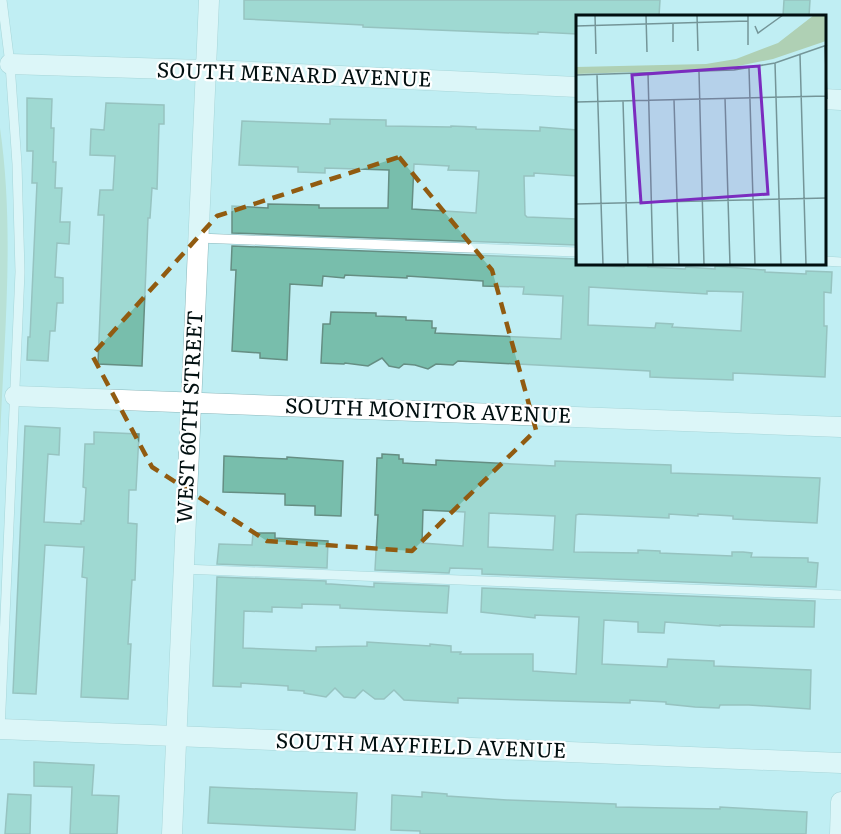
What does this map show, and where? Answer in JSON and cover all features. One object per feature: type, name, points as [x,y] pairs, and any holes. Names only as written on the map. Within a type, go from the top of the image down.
[{"type":"street","name":"WEST 60TH STREET","points":[[172,834],[209,0]]},
{"type":"street","name":"SOUTH MENARD AVENUE","points":[[10,64],[206,70],[576,87]]},
{"type":"street","points":[[826,99],[841,100]]},
{"type":"street","name":"SOUTH MONITOR AVENUE","points":[[15,396],[841,428]]},
{"type":"street","name":"SOUTH MAYFIELD AVENUE","points":[[0,729],[841,763]]},
{"type":"street","points":[[840,834],[841,802]]},
{"type":"lane","points":[[0,738],[20,272],[17,164],[10,64],[2,0]]},
{"type":"lane","points":[[198,238],[576,252]]},
{"type":"lane","points":[[826,261],[841,262]]},
{"type":"lane","points":[[183,569],[841,595]]},
{"type":"highlighted area","points":[[399,157],[492,270],[536,430],[412,551],[267,541],[152,467],[92,355],[217,216]]},
{"type":"green space","points":[[0,128],[8,245],[0,441]]},
{"type":"building","points":[[244,0],[660,0],[659,15],[576,15],[576,34],[363,27],[363,25],[244,19]]},
{"type":"building","points":[[784,0],[810,0],[809,15],[783,15]]},
{"type":"building","points":[[27,98],[52,99],[51,128],[54,128],[55,188],[62,188],[60,222],[70,222],[69,244],[57,243],[55,277],[63,278],[63,303],[57,303],[55,331],[50,331],[48,361],[27,360],[37,183],[32,183],[33,151],[27,151]]},
{"type":"building","points":[[106,103],[164,105],[164,124],[159,124],[157,189],[152,188],[150,218],[148,218],[142,366],[98,364],[104,215],[98,215],[100,190],[113,190],[115,156],[90,155],[91,129],[104,130]]},
{"type":"building","points":[[330,119],[386,120],[386,126],[451,126],[540,131],[540,127],[576,130],[576,176],[534,173],[534,176],[524,176],[525,215],[527,217],[576,219],[576,245],[232,233],[232,206],[268,208],[268,204],[319,205],[319,208],[388,208],[389,170],[325,168],[325,173],[298,172],[298,167],[239,165],[242,121],[330,124]],"holes":[[[414,164],[449,166],[448,170],[479,171],[476,213],[412,209]]]},
{"type":"building","points":[[232,246],[576,259],[576,266],[715,269],[715,266],[765,270],[765,272],[806,274],[806,271],[832,272],[831,293],[824,292],[824,326],[827,326],[825,377],[733,373],[733,380],[650,377],[650,371],[458,361],[453,365],[436,364],[428,369],[404,364],[399,368],[389,366],[382,358],[368,366],[321,363],[323,324],[330,324],[331,312],[376,313],[376,316],[432,321],[432,328],[436,328],[435,333],[561,339],[563,296],[523,294],[524,287],[483,286],[483,281],[407,276],[407,278],[345,275],[344,278],[323,276],[322,286],[290,284],[287,360],[260,358],[260,353],[232,351],[236,270],[231,270]],"holes":[[[589,287],[707,294],[707,291],[743,292],[741,331],[672,327],[673,324],[656,323],[655,328],[588,325]]]},
{"type":"building","points":[[25,426],[60,428],[59,455],[48,454],[44,522],[81,524],[81,521],[84,521],[85,444],[94,444],[94,432],[139,434],[136,490],[129,490],[128,523],[137,524],[135,580],[132,580],[128,644],[131,644],[128,699],[81,697],[87,578],[82,577],[84,547],[45,545],[36,694],[13,693]]},
{"type":"building","points":[[382,454],[399,455],[403,463],[436,465],[436,460],[555,466],[555,461],[671,465],[671,473],[820,478],[817,523],[733,519],[733,516],[698,514],[698,516],[669,514],[669,518],[579,514],[576,515],[574,552],[638,553],[638,550],[732,556],[732,552],[743,552],[752,553],[751,557],[808,558],[808,562],[818,563],[816,587],[482,574],[482,569],[450,568],[449,573],[375,570],[378,515],[375,515],[377,458],[382,458]],"holes":[[[423,510],[465,512],[463,546],[422,543]],[[489,513],[555,516],[553,550],[488,547]]]},
{"type":"building","points":[[224,456],[343,461],[341,516],[315,515],[315,506],[285,505],[285,494],[223,492]]},
{"type":"building","points":[[253,533],[275,533],[275,538],[328,541],[327,568],[217,564],[219,544],[252,545]]},
{"type":"building","points":[[217,577],[326,581],[326,584],[374,587],[374,583],[449,586],[447,613],[302,604],[302,608],[272,607],[272,612],[244,611],[243,648],[316,651],[316,647],[367,646],[367,642],[430,646],[430,644],[451,646],[451,652],[461,652],[460,654],[533,654],[533,671],[576,674],[579,617],[535,615],[535,618],[481,612],[482,588],[815,601],[814,627],[720,626],[665,622],[664,633],[638,632],[638,622],[604,620],[602,664],[667,667],[668,659],[714,661],[714,666],[811,670],[810,709],[749,705],[720,705],[719,708],[695,707],[666,704],[666,702],[630,700],[630,703],[458,698],[458,703],[404,700],[394,690],[384,699],[375,699],[363,690],[355,698],[344,697],[335,688],[326,697],[304,693],[304,691],[288,690],[288,686],[241,683],[241,687],[213,686]]},
{"type":"building","points":[[34,762],[94,765],[92,795],[119,796],[117,834],[70,834],[72,787],[34,786]]},
{"type":"building","points":[[210,787],[357,793],[355,830],[208,823]]},
{"type":"building","points":[[422,792],[507,800],[616,804],[616,807],[720,809],[720,807],[807,812],[806,834],[420,834],[420,831],[391,830],[392,795],[422,797]]},
{"type":"building","points":[[8,794],[31,795],[30,834],[5,834]]}]
